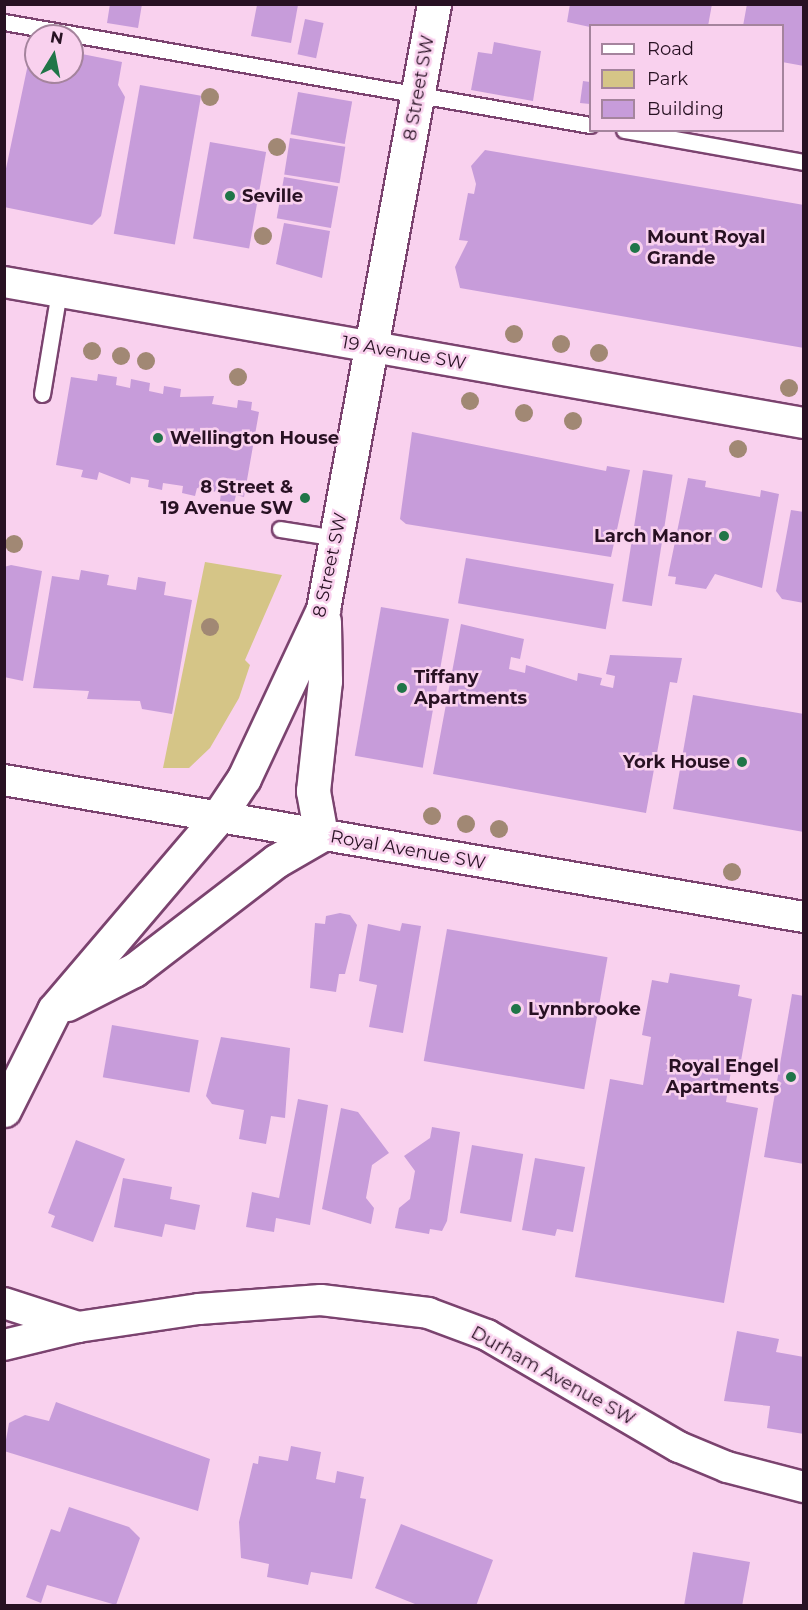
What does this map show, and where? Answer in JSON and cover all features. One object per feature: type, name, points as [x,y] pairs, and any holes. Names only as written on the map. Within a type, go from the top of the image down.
[{"type":"street","name":"8 Street SW","points":[[4,1110],[54,1010],[218,817],[270,730],[323,609],[373,348],[434,4]]},
{"type":"street","name":"19 Avenue SW","points":[[4,282],[804,423]]},
{"type":"street","points":[[54,1010],[134,970],[276,861],[321,835],[313,791],[325,681],[323,609]]},
{"type":"street","name":"Royal Avenue SW","points":[[7,778],[321,835],[804,917]]},
{"type":"street","name":"Durham Avenue SW","points":[[4,1345],[78,1327],[199,1309],[321,1300],[428,1313],[487,1335],[679,1447],[727,1467],[804,1486]]},
{"type":"street","name":"Durham Avenue SW","points":[[4,1303],[78,1327]]},
{"type":"lane","points":[[4,22],[589,125]]},
{"type":"lane","points":[[635,132],[804,162]]},
{"type":"lane","points":[[42,394],[59,291]]},
{"type":"lane","points":[[280,529],[336,538]]},
{"type":"green space","points":[[205,562],[282,575],[245,660],[250,665],[239,698],[210,748],[189,768],[163,768]]},
{"type":"building","points":[[110,4],[142,4],[138,28],[107,23]]},
{"type":"building","points":[[570,4],[712,4],[708,24],[589,24],[589,27],[567,22]]},
{"type":"building","points":[[747,4],[804,4],[804,66],[784,62],[784,24],[743,24]]},
{"type":"building","points":[[257,5],[298,5],[291,43],[251,36]]},
{"type":"building","points":[[305,19],[324,23],[316,58],[298,54]]},
{"type":"building","points":[[494,42],[541,51],[533,101],[471,90],[478,52],[492,54]]},
{"type":"building","points":[[84,54],[122,62],[118,85],[125,97],[101,216],[92,225],[4,207],[4,178],[24,83],[84,84]]},
{"type":"building","points":[[583,81],[589,82],[589,104],[580,103]]},
{"type":"building","points":[[140,85],[201,96],[175,244],[114,234]]},
{"type":"building","points":[[298,92],[352,102],[345,144],[291,134]]},
{"type":"building","points":[[290,138],[345,147],[340,183],[284,175]]},
{"type":"building","name":"Seville","points":[[210,142],[266,152],[249,248],[193,239]]},
{"type":"building","name":"Mount Royal Grande","points":[[485,150],[804,205],[804,348],[460,288],[455,267],[468,241],[459,240],[468,193],[474,194],[476,184],[471,166]]},
{"type":"building","points":[[284,177],[338,187],[331,228],[277,218]]},
{"type":"building","points":[[284,223],[330,231],[322,278],[276,264]]},
{"type":"building","name":"Wellington House","points":[[98,374],[117,377],[116,385],[130,388],[131,379],[150,383],[149,391],[163,394],[164,386],[181,389],[180,397],[214,396],[212,404],[237,408],[238,400],[252,402],[251,410],[259,412],[244,497],[236,495],[234,503],[220,501],[221,493],[197,488],[195,496],[182,493],[183,486],[163,483],[162,490],[148,487],[149,480],[131,477],[130,484],[99,472],[97,480],[81,477],[83,470],[56,465],[71,377],[97,381]]},
{"type":"building","points":[[412,432],[606,471],[607,466],[630,470],[611,557],[406,524],[400,519]]},
{"type":"building","points":[[643,470],[673,475],[652,606],[622,601]]},
{"type":"building","name":"Larch Manor","points":[[688,478],[706,481],[705,487],[760,497],[761,490],[779,494],[762,588],[715,574],[706,589],[675,584],[676,577],[668,576]]},
{"type":"building","points":[[791,510],[804,512],[804,603],[782,599],[776,591]]},
{"type":"building","points":[[466,558],[614,584],[606,629],[458,603]]},
{"type":"building","points":[[11,565],[42,571],[23,681],[4,677],[4,567]]},
{"type":"building","points":[[81,570],[109,575],[107,585],[136,590],[138,577],[166,582],[164,595],[192,600],[172,714],[142,709],[140,701],[87,699],[89,691],[33,688],[52,576],[79,580]]},
{"type":"building","name":"Tiffany Apartments","points":[[381,607],[449,619],[423,768],[355,756]]},
{"type":"building","points":[[461,624],[524,639],[520,659],[511,657],[509,669],[525,673],[526,665],[577,681],[578,673],[602,678],[600,685],[613,688],[615,676],[606,674],[610,655],[682,658],[677,683],[670,682],[646,813],[433,774]]},
{"type":"building","name":"York House","points":[[693,695],[804,714],[804,832],[673,809]]},
{"type":"building","points":[[340,913],[350,915],[357,925],[345,974],[339,974],[336,992],[310,988],[315,923],[325,924],[326,916]]},
{"type":"building","points":[[402,923],[421,926],[403,1033],[369,1027],[377,985],[359,981],[368,924],[400,931]]},
{"type":"building","name":"Lynnbrooke","points":[[447,929],[608,957],[584,1089],[424,1061]]},
{"type":"building","points":[[670,973],[740,985],[738,996],[752,999],[739,1072],[731,1071],[726,1102],[758,1108],[724,1303],[575,1277],[610,1079],[643,1085],[651,1037],[642,1035],[652,980],[668,983]]},
{"type":"building","name":"Royal Engel Apartments","points":[[792,994],[804,996],[804,1164],[764,1157]]},
{"type":"building","points":[[112,1025],[199,1040],[189,1092],[103,1077]]},
{"type":"building","points":[[221,1037],[290,1048],[285,1118],[271,1116],[266,1144],[239,1139],[244,1110],[212,1104],[206,1096]]},
{"type":"building","points":[[298,1099],[328,1105],[310,1225],[276,1218],[274,1232],[246,1227],[252,1192],[279,1198]]},
{"type":"building","points":[[341,1108],[358,1112],[389,1153],[372,1165],[366,1198],[374,1208],[371,1224],[322,1209]]},
{"type":"building","points":[[432,1127],[460,1132],[447,1221],[442,1231],[430,1229],[429,1234],[395,1228],[399,1208],[410,1199],[415,1171],[404,1156],[430,1138]]},
{"type":"building","points":[[76,1140],[125,1159],[93,1242],[51,1227],[55,1216],[48,1213]]},
{"type":"building","points":[[472,1145],[523,1154],[511,1222],[460,1213]]},
{"type":"building","points":[[535,1158],[585,1167],[573,1232],[557,1229],[555,1236],[522,1230]]},
{"type":"building","points":[[123,1178],[172,1187],[170,1199],[200,1205],[195,1230],[165,1224],[162,1237],[114,1227]]},
{"type":"building","points":[[737,1331],[779,1339],[776,1352],[804,1357],[804,1434],[767,1428],[770,1406],[724,1401]]},
{"type":"building","points":[[56,1402],[210,1459],[198,1511],[4,1451],[9,1423],[25,1415],[49,1421]]},
{"type":"building","points":[[291,1446],[321,1452],[316,1479],[335,1483],[337,1471],[364,1477],[360,1498],[366,1499],[352,1579],[311,1572],[308,1585],[267,1577],[269,1564],[241,1558],[239,1522],[253,1463],[258,1464],[259,1456],[288,1461]]},
{"type":"building","points":[[69,1507],[129,1527],[140,1538],[116,1605],[47,1585],[41,1603],[26,1597],[51,1529],[60,1532]]},
{"type":"building","points":[[401,1524],[493,1560],[476,1606],[420,1606],[375,1588]]},
{"type":"building","points":[[693,1552],[750,1562],[742,1606],[684,1606]]},
{"type":"place","name":"Seville","points":[[230,196]]},
{"type":"place","name":"Mount Royal Grande","points":[[635,248]]},
{"type":"place","name":"Wellington House","points":[[158,438]]},
{"type":"place","name":"8 Street & 19 Avenue SW","points":[[305,498]]},
{"type":"place","name":"Larch Manor","points":[[724,536]]},
{"type":"place","name":"Tiffany Apartments","points":[[402,688]]},
{"type":"place","name":"York House","points":[[742,762]]},
{"type":"place","name":"Lynnbrooke","points":[[516,1009]]},
{"type":"place","name":"Royal Engel Apartments","points":[[791,1077]]}]
